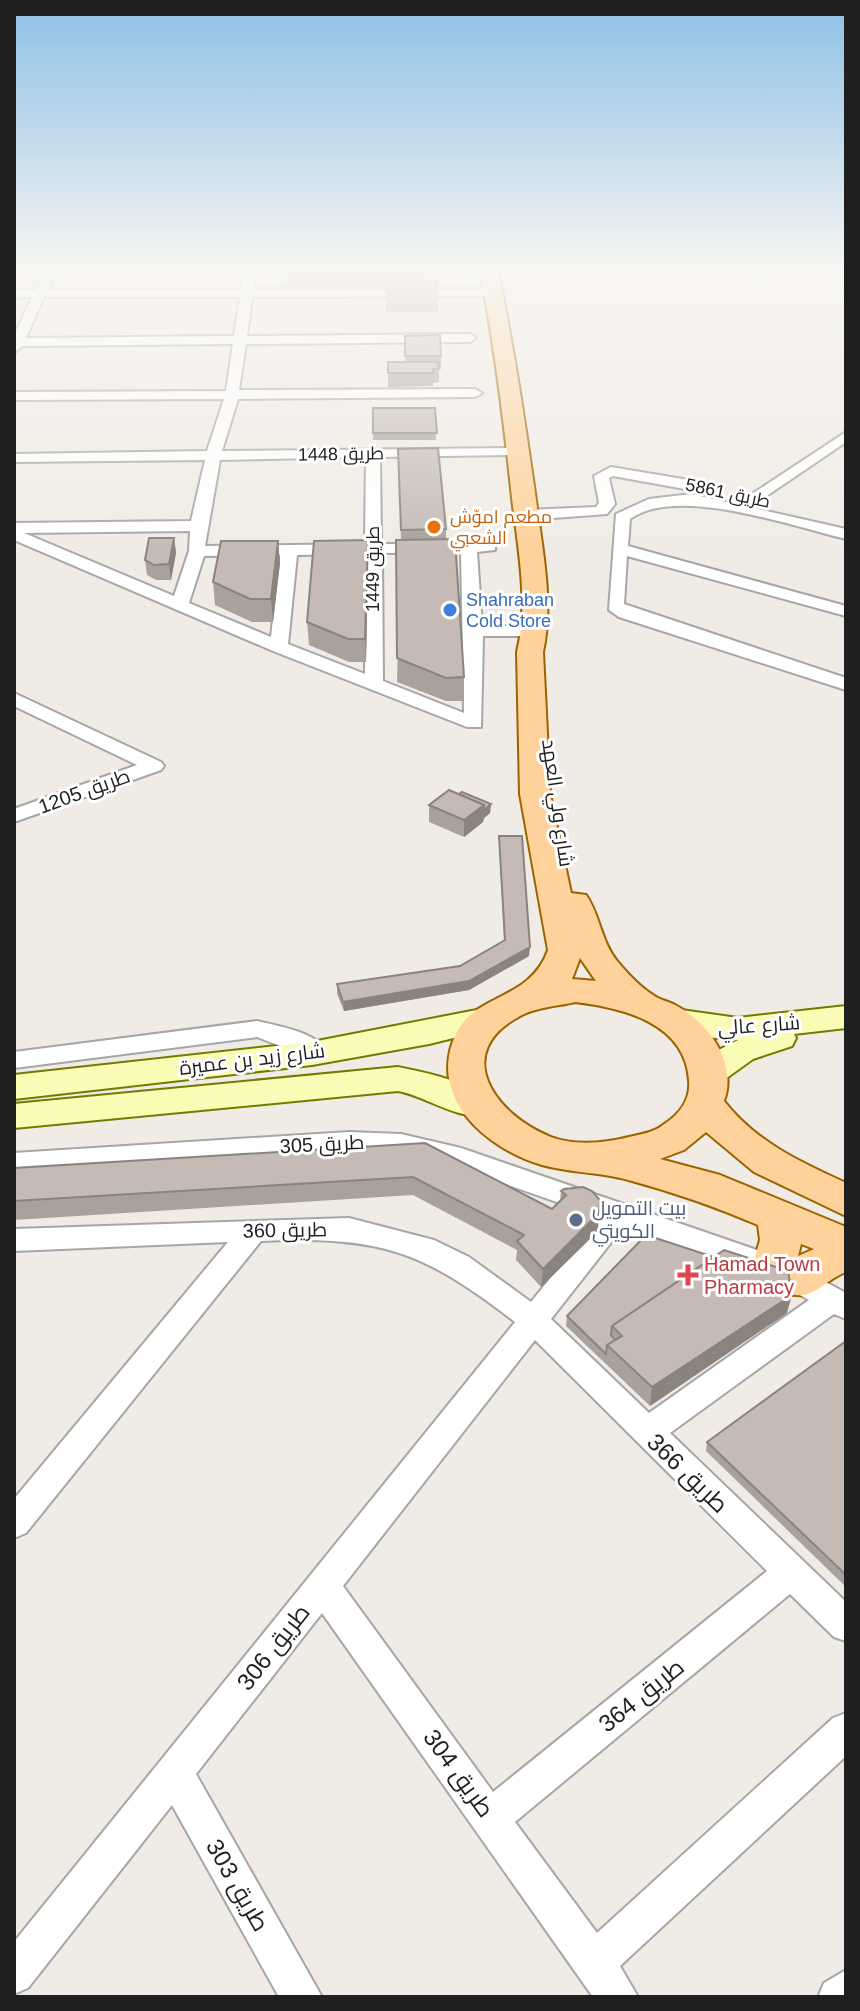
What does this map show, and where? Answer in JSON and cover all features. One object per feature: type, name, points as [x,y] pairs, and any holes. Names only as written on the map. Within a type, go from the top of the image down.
[{"type":"main road","name":"شارع ولي العهد","points":[[507,365],[526,515],[535,631],[544,655],[551,785],[560,848],[584,938],[605,971],[639,1002]]},
{"type":"main road","name":"شارع ولي العهد","points":[[529,997],[557,975],[565,950],[535,794],[530,652],[535,631]]},
{"type":"main road","points":[[846,1201],[746,1150],[721,1127],[707,1088],[698,1045],[674,1020],[639,1002],[608,993],[575,990],[529,997],[487,1019],[472,1038],[464,1059],[465,1082],[475,1105],[497,1127],[528,1146],[565,1156],[605,1159],[706,1186],[846,1245]]},
{"type":"main road","points":[[605,1159],[639,1153],[669,1141],[691,1124],[707,1088]]},
{"type":"main road","points":[[777,1214],[781,1240],[813,1288]]},
{"type":"main road","points":[[813,1288],[813,1267],[846,1254]]},
{"type":"street","points":[[180,605],[197,551],[198,526],[213,456],[232,395],[237,365]]},
{"type":"street","points":[[14,396],[475,393]]},
{"type":"street","points":[[754,498],[846,436]]},
{"type":"street","name":"طريق 1448","points":[[14,458],[516,451]]},
{"type":"street","name":"طريق 1449","points":[[373,454],[374,684]]},
{"type":"street","name":"طريق 5861","points":[[526,515],[601,511],[607,504],[601,476],[611,471],[627,471],[846,518]]},
{"type":"street","points":[[846,534],[691,499],[672,498],[630,510],[622,517],[618,609],[846,684]]},
{"type":"street","points":[[14,531],[198,526]]},
{"type":"street","points":[[14,531],[279,647],[474,723],[474,631],[469,549]]},
{"type":"street","points":[[197,551],[373,551],[489,547]]},
{"type":"street","points":[[619,549],[846,611]]},
{"type":"street","points":[[279,647],[289,551]]},
{"type":"street","points":[[474,631],[535,631]]},
{"type":"street","name":"طريق 1205","points":[[14,699],[154,766],[14,816]]},
{"type":"street","name":"شارع زيد بن عميرة","points":[[22,1072],[316,1052],[421,1035],[487,1019]]},
{"type":"street","name":"شارع عالي","points":[[674,1020],[713,1029],[737,1030],[840,1023]]},
{"type":"street","name":"شارع عالي","points":[[707,1088],[723,1060],[745,1049],[840,1023]]},
{"type":"street","points":[[22,1072],[257,1029],[285,1036],[316,1052]]},
{"type":"street","name":"شارع زيد بن عميرة","points":[[14,1116],[398,1079],[427,1084],[475,1105]]},
{"type":"street","name":"طريق 305","points":[[14,1163],[349,1141],[388,1142],[452,1155],[619,1213],[813,1288]]},
{"type":"street","points":[[532,1319],[619,1213]]},
{"type":"street","name":"طريق 360","points":[[14,1240],[349,1229],[412,1244],[459,1265],[532,1319]]},
{"type":"street","points":[[14,1523],[254,1230]]},
{"type":"street","points":[[647,1432],[813,1288]]},
{"type":"street","name":"طريق 366","points":[[532,1319],[846,1625]]},
{"type":"street","name":"طريق 306","points":[[20,1953],[174,1773],[532,1319]]},
{"type":"street","name":"طريق 364","points":[[491,1818],[790,1573]]},
{"type":"street","name":"طريق 304","points":[[322,1585],[618,1997]]},
{"type":"street","points":[[594,1963],[846,1731]]},
{"type":"street","name":"طريق 303","points":[[174,1773],[302,1997]]},
{"type":"street","points":[[838,1997],[846,1990]]},
{"type":"building","points":[[388,365],[438,365],[439,369],[433,369],[433,373],[388,373]]},
{"type":"building","points":[[373,408],[435,408],[437,433],[373,433]]},
{"type":"building","points":[[438,448],[446,529],[401,530],[398,449]]},
{"type":"building","points":[[149,538],[174,538],[169,564],[154,565],[145,560]]},
{"type":"building","points":[[455,539],[464,677],[446,678],[397,658],[396,540]]},
{"type":"building","points":[[368,540],[365,639],[348,639],[307,622],[314,541]]},
{"type":"building","points":[[221,541],[278,541],[271,599],[250,599],[213,582]]},
{"type":"building","points":[[449,790],[484,805],[464,820],[429,805]]},
{"type":"building","points":[[462,792],[491,804],[484,810],[484,805],[459,794]]},
{"type":"building","points":[[499,836],[522,836],[530,947],[469,981],[343,1002],[337,984],[460,966],[505,940]]},
{"type":"building","points":[[425,1143],[552,1209],[566,1195],[561,1191],[583,1187],[600,1200],[599,1213],[543,1269],[517,1241],[524,1235],[413,1177],[14,1201],[14,1168]]},
{"type":"building","points":[[646,1235],[714,1257],[612,1326],[611,1335],[615,1340],[607,1345],[606,1354],[567,1316]]},
{"type":"building","points":[[724,1250],[788,1271],[792,1295],[652,1387],[607,1345],[622,1336],[612,1326]]},
{"type":"building","points":[[846,1341],[846,1575],[707,1442]]},
{"type":"place","name":"مطعم اموّش الشعبي","points":[[434,527]]},
{"type":"place","name":"Shahraban Cold Store","points":[[450,610]]},
{"type":"place","name":"بيت التمويل الكويتي","points":[[576,1220]]},
{"type":"place","name":"Hamad Town Pharmacy","points":[[688,1275]]}]
